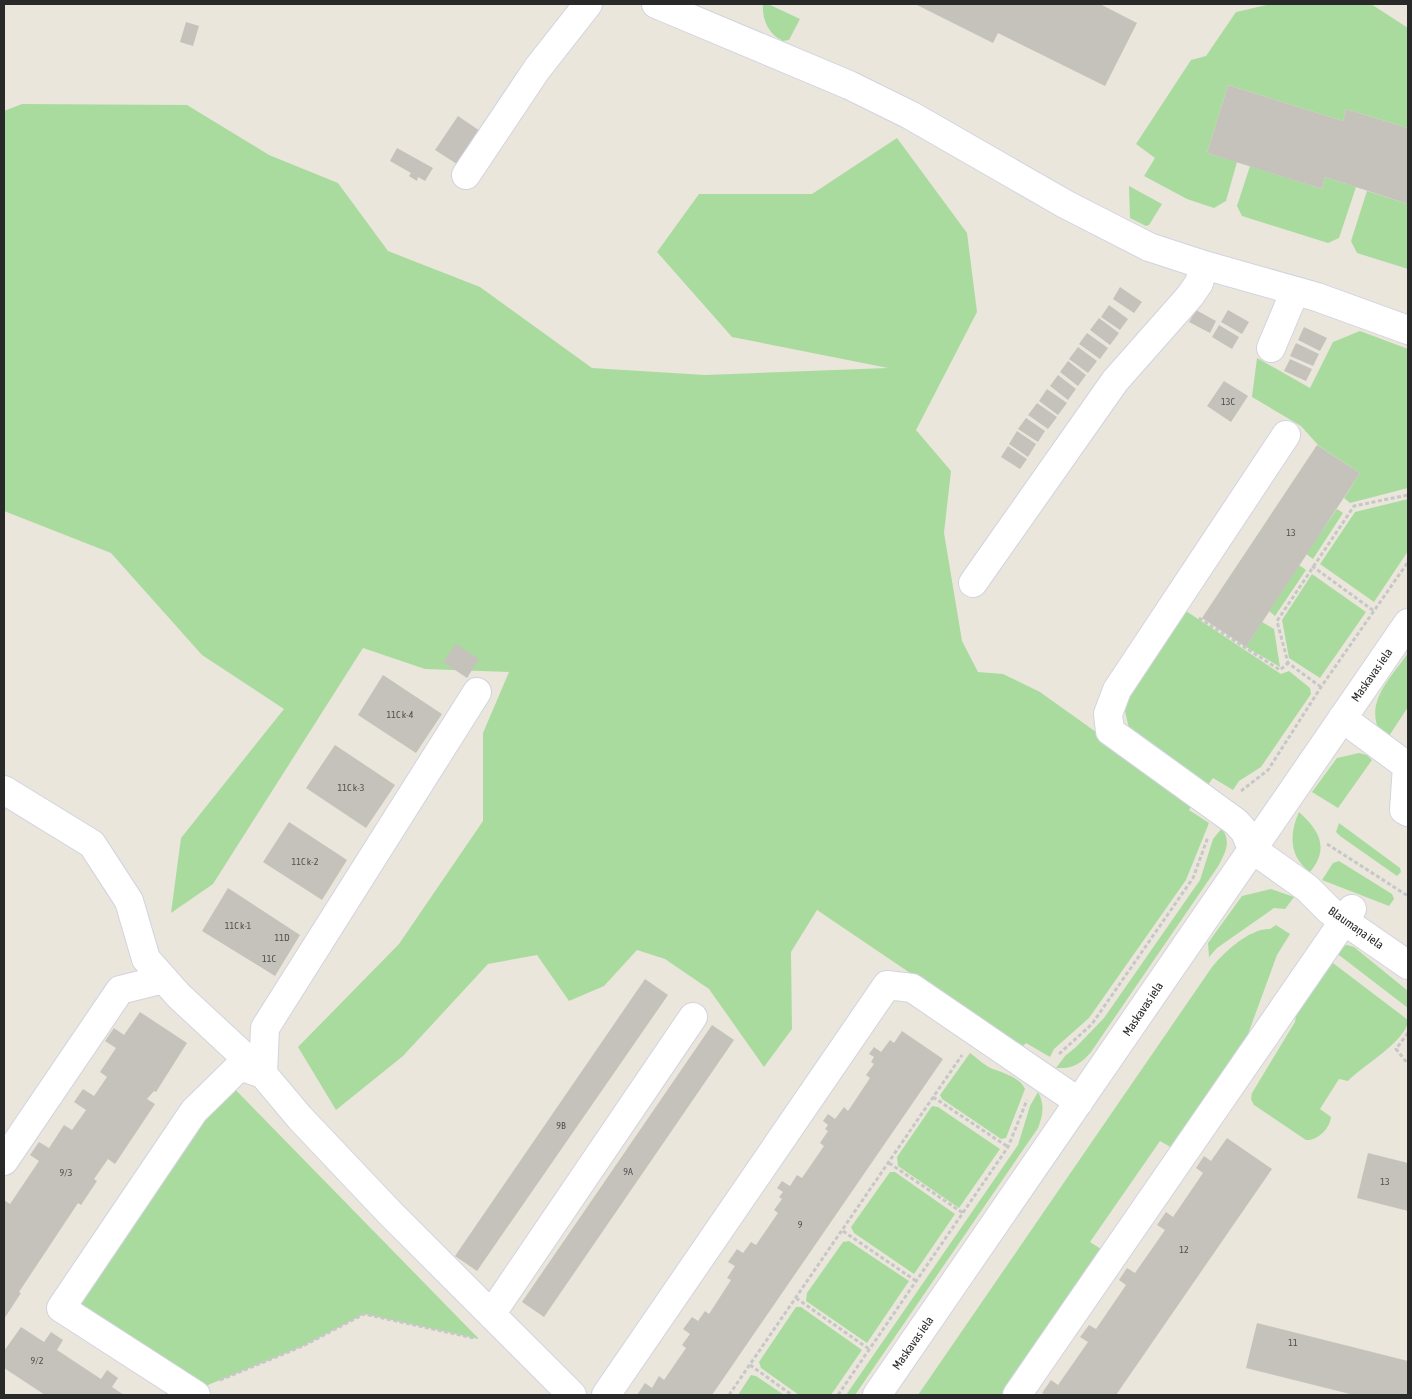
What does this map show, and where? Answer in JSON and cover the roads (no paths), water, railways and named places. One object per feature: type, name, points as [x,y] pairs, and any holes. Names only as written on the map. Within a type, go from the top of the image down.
[{"type":"street","points":[[466,175],[537,69],[588,4]]},
{"type":"street","points":[[656,4],[849,85],[910,115],[1065,204],[1150,247],[1204,265],[1296,291],[1408,330]]},
{"type":"street","points":[[973,583],[1115,380],[1190,296],[1199,283],[1204,265]]},
{"type":"street","points":[[1271,348],[1296,291]]},
{"type":"street","points":[[1252,849],[1245,832],[1236,822],[1110,731],[1108,714],[1117,690],[1286,435]]},
{"type":"street","name":"Maskavas iela","points":[[877,1395],[1408,623]]},
{"type":"street","points":[[263,1074],[266,1028],[477,692]]},
{"type":"street","points":[[1342,718],[1408,766],[1404,810],[1408,812]]},
{"type":"street","points":[[4,790],[92,844],[129,901],[146,959],[179,996],[263,1074],[300,1118],[390,1213],[572,1395]]},
{"type":"street","name":"Blaumaņa iela","points":[[1252,849],[1307,888],[1330,911],[1349,914],[1408,944]]},
{"type":"street","points":[[1017,1395],[1349,914]]},
{"type":"street","name":"Blaumaņa iela","points":[[1349,914],[1408,965]]},
{"type":"street","points":[[4,1161],[120,990],[164,979]]},
{"type":"street","points":[[606,1395],[887,985],[912,988],[1079,1102]]},
{"type":"street","points":[[492,1313],[693,1017]]},
{"type":"street","points":[[194,1394],[61,1308],[194,1111],[240,1066],[263,1074]]}]
